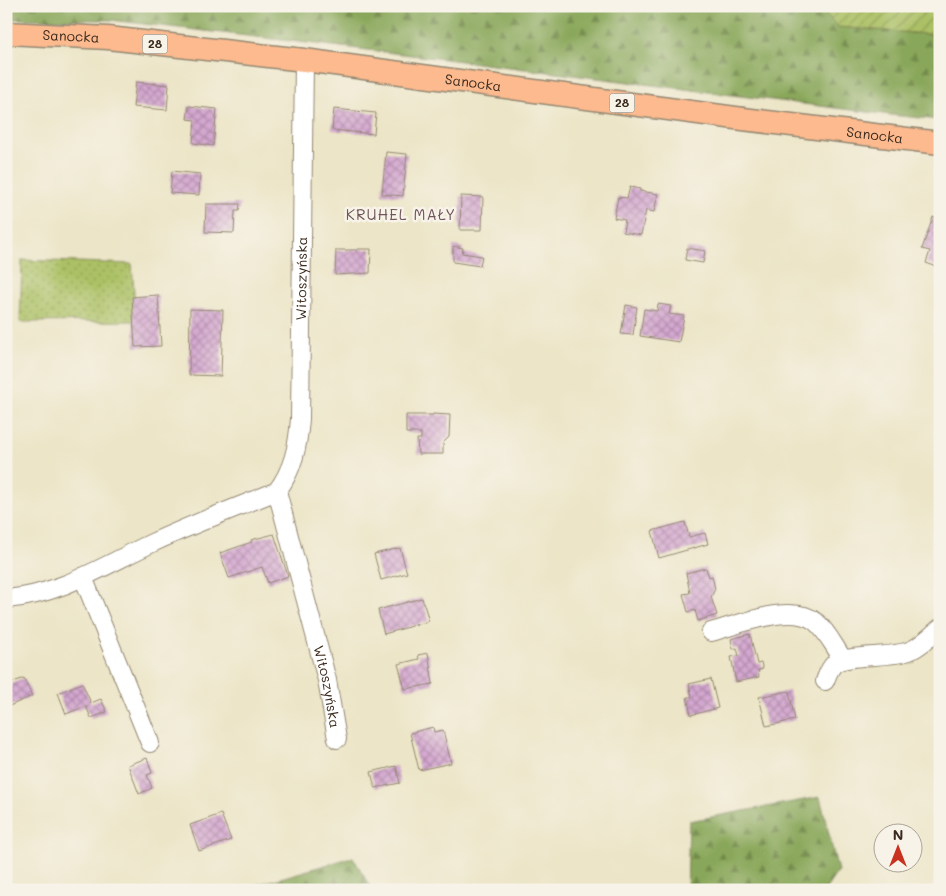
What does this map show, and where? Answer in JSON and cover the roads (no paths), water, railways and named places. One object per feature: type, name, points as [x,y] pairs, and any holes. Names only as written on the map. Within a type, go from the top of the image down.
[{"type":"main road","name":"Sanocka","points":[[6,33],[108,38],[304,60],[940,144]]},
{"type":"street","name":"Witoszyńska","points":[[304,60],[299,442],[293,464],[277,491],[327,680],[336,739]]},
{"type":"street","points":[[6,599],[24,598],[50,591],[154,542],[277,491]]},
{"type":"street","points":[[83,577],[150,743]]},
{"type":"street","points":[[711,632],[782,614],[795,613],[816,622],[842,659]]},
{"type":"street","points":[[825,681],[828,672],[834,664],[842,659],[909,651],[940,628]]},
{"type":"district","name":"KRUHEL MAŁY","points":[[401,215]]}]
